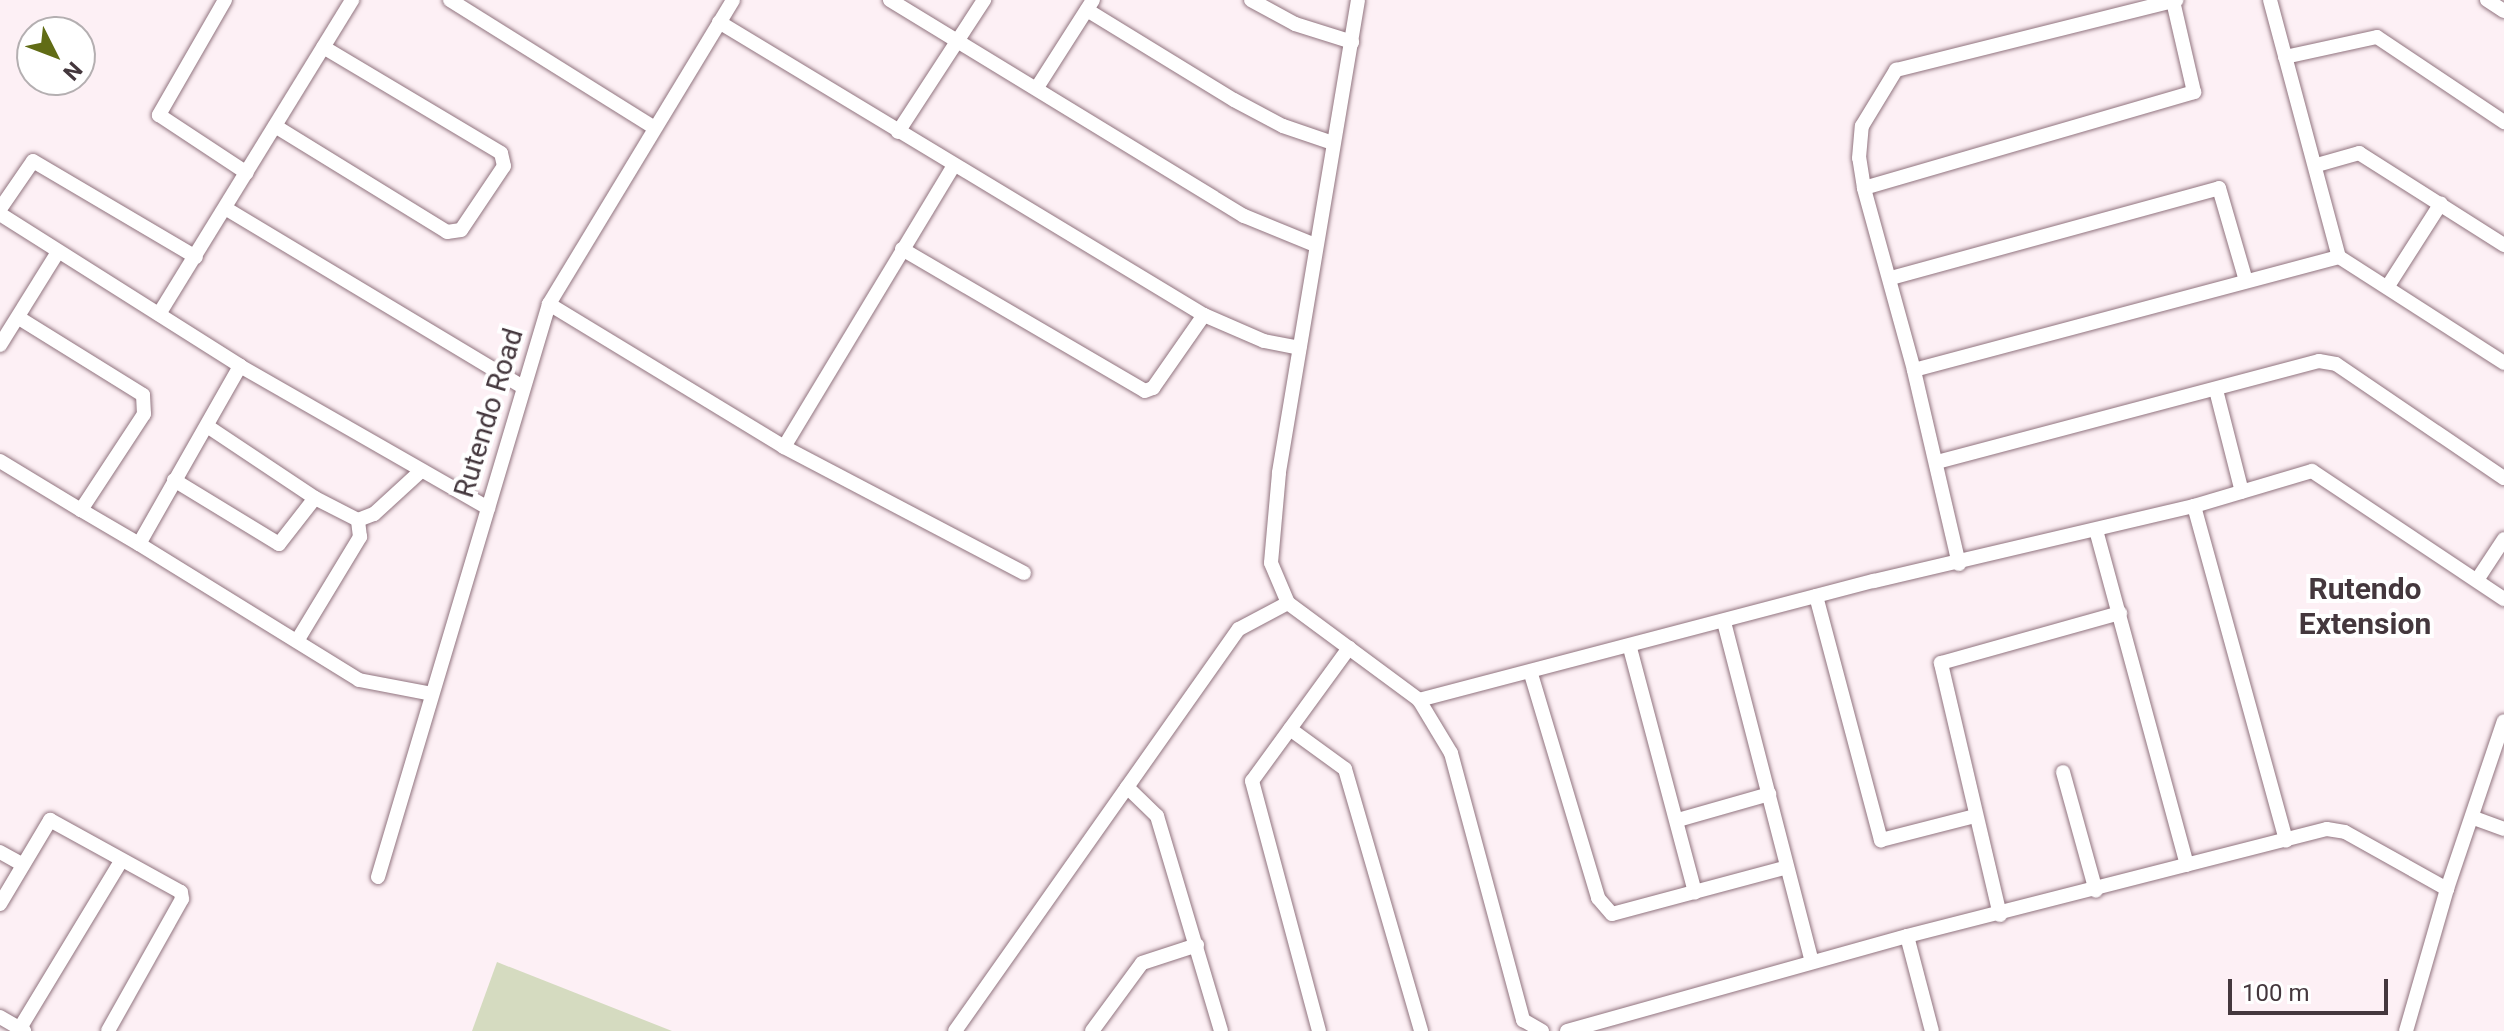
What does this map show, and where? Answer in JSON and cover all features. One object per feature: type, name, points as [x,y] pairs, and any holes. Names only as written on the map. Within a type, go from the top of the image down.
[{"type":"street","points":[[225,0],[159,115],[247,173]]},
{"type":"street","points":[[159,314],[352,0]]},
{"type":"street","points":[[450,0],[653,127]]},
{"type":"street","name":"Rutendo Road","points":[[378,877],[549,304],[653,127],[733,0]]},
{"type":"street","points":[[890,0],[957,42],[1038,86],[1244,216],[1315,245]]},
{"type":"street","points":[[898,132],[984,0]]},
{"type":"street","points":[[1251,0],[1295,24],[1352,42]]},
{"type":"street","points":[[1358,0],[1299,348],[1271,563],[1288,603],[1419,700],[1451,753],[1523,1020],[1542,1031]]},
{"type":"street","points":[[1864,188],[2194,92],[2175,0],[1896,70],[1862,126],[1859,158],[1864,188],[1891,278],[1959,564]]},
{"type":"street","points":[[2270,0],[2317,165],[2339,257]]},
{"type":"street","points":[[2487,0],[2504,11]]},
{"type":"street","points":[[1038,86],[1090,5],[1234,100],[1283,126],[1333,143]]},
{"type":"street","points":[[719,22],[953,167],[1204,315],[1264,341],[1299,348]]},
{"type":"street","points":[[2285,57],[2377,37],[2504,122]]},
{"type":"street","points":[[275,126],[447,232],[461,230],[504,166],[501,153],[323,47]]},
{"type":"street","points":[[2317,165],[2359,153],[2504,245]]},
{"type":"street","points":[[196,257],[33,161],[0,212],[240,366],[488,508]]},
{"type":"street","points":[[784,447],[953,167]]},
{"type":"street","points":[[1891,278],[2219,188],[2246,281]]},
{"type":"street","points":[[2388,286],[2441,203]]},
{"type":"street","points":[[225,208],[523,387]]},
{"type":"street","points":[[902,249],[1145,391],[1153,388],[1204,315]]},
{"type":"street","points":[[0,345],[58,252]]},
{"type":"street","points":[[1914,370],[2339,257],[2504,363]]},
{"type":"street","points":[[549,304],[784,447],[1024,573]]},
{"type":"street","points":[[19,318],[143,395],[147,404],[81,510]]},
{"type":"street","points":[[1937,462],[2319,361],[2336,364],[2504,478]]},
{"type":"street","points":[[139,544],[240,366]]},
{"type":"street","points":[[2216,390],[2242,492]]},
{"type":"street","points":[[207,426],[315,498],[358,520],[374,514],[421,471]]},
{"type":"street","points":[[0,461],[359,680],[432,694]]},
{"type":"street","points":[[1419,700],[1531,674],[1816,596],[2194,506],[2312,471],[2504,599]]},
{"type":"street","points":[[174,480],[279,544],[315,498]]},
{"type":"street","points":[[2194,506],[2286,841]]},
{"type":"street","points":[[297,641],[360,537],[358,520]]},
{"type":"street","points":[[2096,530],[2187,865]]},
{"type":"street","points":[[2477,580],[2504,539]]},
{"type":"street","points":[[1816,596],[1881,840],[1975,816]]},
{"type":"street","points":[[955,1031],[1239,629],[1288,603]]},
{"type":"street","points":[[2000,915],[1941,663],[2120,613]]},
{"type":"street","points":[[1724,622],[1812,962]]},
{"type":"street","points":[[1319,1031],[1252,781],[1349,648]]},
{"type":"street","points":[[1630,648],[1695,893]]},
{"type":"street","points":[[1531,674],[1598,898],[1612,914],[1787,867]]},
{"type":"street","points":[[2406,1031],[2447,889],[2474,818],[2504,721]]},
{"type":"street","points":[[1290,729],[1345,769],[1421,1031]]},
{"type":"street","points":[[2063,772],[2096,891]]},
{"type":"street","points":[[1127,787],[1157,816],[1221,1031]]},
{"type":"street","points":[[1678,820],[1769,794]]},
{"type":"street","points":[[2474,818],[2504,829]]},
{"type":"street","points":[[0,904],[50,820],[181,892],[182,899],[108,1031]]},
{"type":"street","points":[[1567,1031],[1907,936],[2096,891],[2327,829],[2345,832],[2447,889]]},
{"type":"street","points":[[0,852],[23,865]]},
{"type":"street","points":[[0,1017],[22,1030],[121,861]]},
{"type":"street","points":[[1907,936],[1932,1031]]},
{"type":"street","points":[[1095,1029],[1142,963],[1197,945]]},
{"type":"street","points":[[1622,1016],[1626,1031]]},
{"type":"green space","points":[[497,962],[672,1031],[472,1031]]},
{"type":"district","name":"Rutendo Extension","points":[[2365,606]]}]
